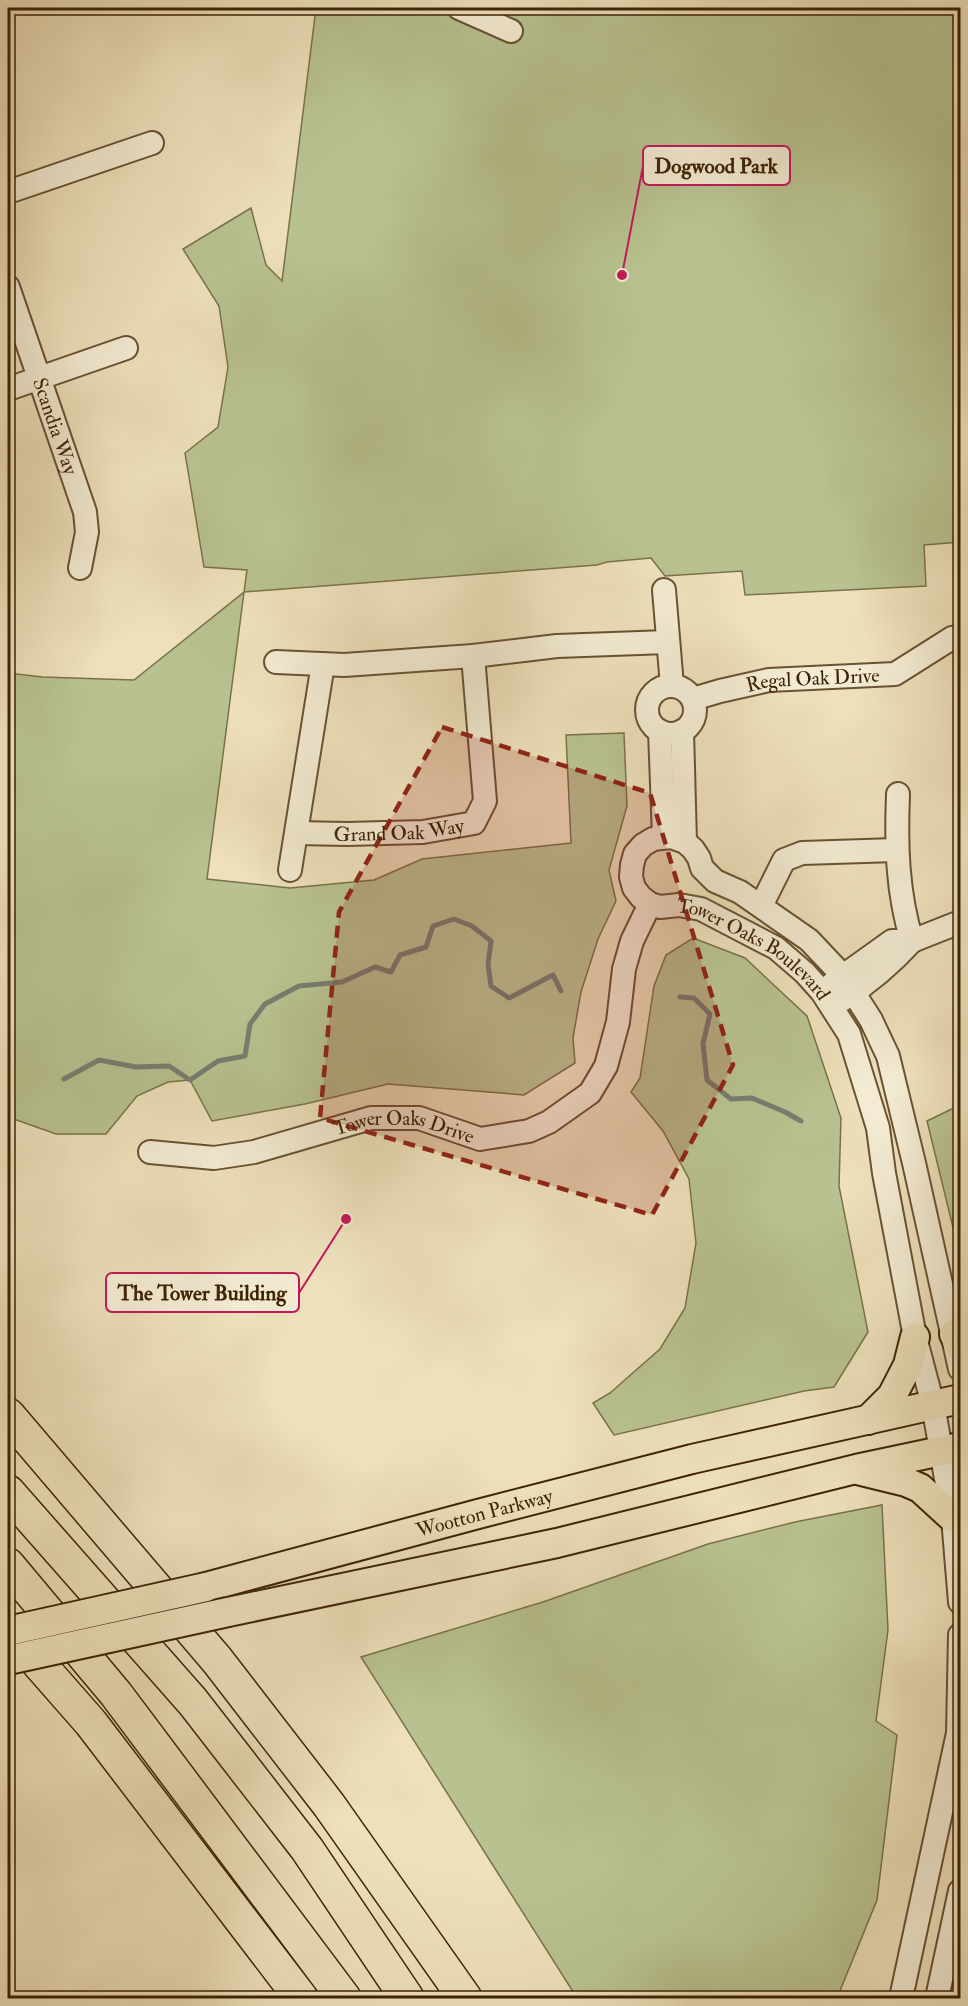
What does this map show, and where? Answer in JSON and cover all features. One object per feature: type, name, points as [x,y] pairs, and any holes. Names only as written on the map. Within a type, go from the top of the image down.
[{"type":"highway","points":[[8,1415],[217,1659],[329,1805],[465,1998]]},
{"type":"highway","points":[[8,1492],[193,1702],[307,1849],[407,1998]]},
{"type":"highway","points":[[8,1566],[116,1694],[344,1998]]},
{"type":"highway","points":[[8,1630],[92,1723],[302,1998]]},
{"type":"main road","points":[[868,1420],[892,1396],[909,1365],[915,1337]]},
{"type":"main road","name":"Wootton Parkway","points":[[8,1630],[206,1587],[692,1459],[960,1399]]},
{"type":"main road","name":"Wootton Parkway","points":[[8,1660],[557,1543],[856,1469],[951,1449]]},
{"type":"main road","points":[[856,1469],[915,1485],[953,1518]]},
{"type":"street","points":[[459,8],[511,31]]},
{"type":"street","points":[[8,192],[152,143]]},
{"type":"street","name":"Scandia Way","points":[[8,287],[85,512],[87,532],[80,568]]},
{"type":"street","points":[[8,389],[126,348]]},
{"type":"street","points":[[664,590],[672,686]]},
{"type":"street","name":"Regal Oak Drive","points":[[693,699],[769,680],[895,674],[952,638],[960,637]]},
{"type":"street","points":[[276,662],[344,665],[473,656],[557,646],[668,642]]},
{"type":"street","name":"Grand Oak Way","points":[[297,833],[423,832],[474,824],[485,801],[473,656]]},
{"type":"street","points":[[290,870],[324,664]]},
{"type":"street","points":[[664,687],[684,689],[693,699],[695,711],[689,726],[671,731],[649,719],[648,702],[654,693],[664,687]]},
{"type":"street","points":[[671,731],[675,839]]},
{"type":"street","points":[[898,794],[896,850],[905,918],[912,941]]},
{"type":"street","name":"Tower Oaks Boulevard","points":[[960,1369],[957,1340],[888,1056],[871,1020],[848,984],[810,940],[740,892],[715,881],[702,868],[693,849],[675,839],[653,839],[636,854],[632,865],[631,877],[634,888],[641,897],[660,907],[679,906],[701,909],[776,948],[805,973],[826,999],[849,1034],[878,1128],[884,1173],[915,1337],[933,1405],[951,1449],[953,1518],[960,1602]]},
{"type":"street","points":[[761,906],[784,860],[802,853],[896,850]]},
{"type":"street","name":"Tower Oaks Drive","points":[[150,1152],[214,1158],[254,1152],[371,1118],[419,1118],[480,1139],[529,1131],[549,1122],[590,1093],[606,1066],[618,1022],[624,969],[632,941],[651,904]]},
{"type":"street","points":[[826,999],[848,984],[892,940],[912,941],[957,930]]},
{"type":"street","points":[[901,1998],[958,1732],[960,1635]]},
{"type":"street","points":[[937,1998],[960,1892]]},
{"type":"highlighted area","points":[[442,727],[650,793],[733,1065],[652,1215],[320,1118],[339,912]]},
{"type":"green space","points":[[316,8],[960,8],[960,542],[924,545],[926,586],[745,595],[742,571],[665,576],[651,558],[597,565],[244,592],[247,570],[204,567],[185,453],[218,427],[228,367],[219,306],[183,249],[251,208],[266,265],[282,281]]},
{"type":"green space","points":[[244,592],[207,879],[290,888],[374,880],[422,859],[571,843],[566,735],[624,733],[627,806],[609,870],[616,901],[598,939],[581,992],[573,1038],[575,1063],[524,1095],[388,1084],[305,1104],[212,1121],[190,1080],[168,1082],[137,1096],[106,1134],[56,1134],[8,1117],[8,673],[42,677],[134,680]]},
{"type":"green space","points":[[693,938],[745,958],[807,1016],[841,1118],[839,1186],[868,1332],[834,1387],[804,1391],[614,1435],[593,1403],[610,1393],[660,1349],[685,1308],[696,1243],[689,1179],[663,1131],[631,1092],[640,1078],[654,986],[666,955]]},
{"type":"green space","points":[[960,1105],[960,1256],[927,1121]]},
{"type":"green space","points":[[882,1505],[888,1630],[876,1721],[897,1735],[877,1900],[837,1998],[577,1998],[361,1657],[543,1602],[708,1544],[795,1522]]},
{"type":"waterway","points":[[64,1079],[99,1060],[136,1067],[169,1066],[190,1080],[218,1061],[245,1056],[250,1024],[265,1004],[299,986],[342,982],[375,967],[391,972],[400,955],[426,947],[433,926],[454,919],[472,926],[491,941],[488,964],[491,986],[509,998],[553,975],[561,991]]},
{"type":"waterway","points":[[680,997],[694,998],[710,1014],[703,1044],[707,1080],[731,1099],[752,1098],[801,1121]]},
{"type":"place","name":"Dogwood Park","points":[[622,275]]},
{"type":"place","name":"The Tower Building","points":[[346,1219]]}]
